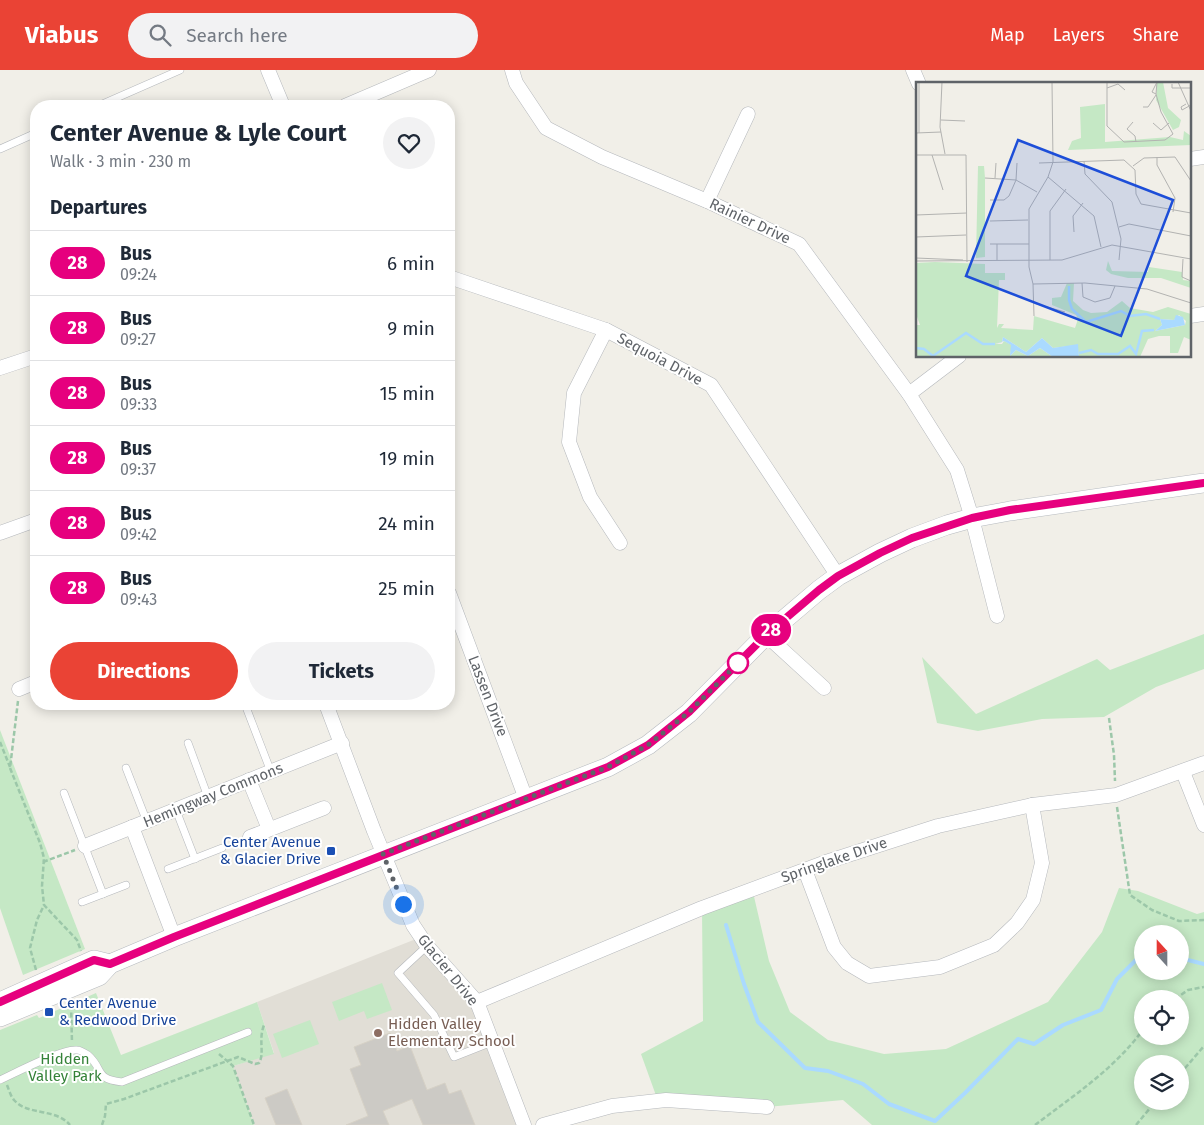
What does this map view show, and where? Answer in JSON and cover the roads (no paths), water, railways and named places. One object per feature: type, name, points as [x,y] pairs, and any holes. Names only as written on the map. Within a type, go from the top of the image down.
[{"type":"street","points":[[268,70],[280,100]]},
{"type":"street","points":[[359,100],[430,70]]},
{"type":"street","name":"Rainier Drive","points":[[512,70],[516,83],[546,128],[602,157],[707,201],[800,244],[909,394],[957,470],[972,518],[997,616]]},
{"type":"street","points":[[913,70],[918,82]]},
{"type":"street","points":[[707,201],[748,114]]},
{"type":"street","name":"Sequoia Drive","points":[[455,282],[606,330],[711,385],[838,576]]},
{"type":"street","points":[[606,330],[574,393],[569,442],[590,497],[620,543]]},
{"type":"street","points":[[0,368],[30,358]]},
{"type":"street","points":[[909,394],[956,358]]},
{"type":"street","points":[[0,1018],[99,976],[110,964],[174,937],[608,767],[648,745],[689,712],[790,613],[838,576],[912,538],[972,518],[1010,510],[1204,483]]},
{"type":"street","points":[[0,533],[30,522]]},
{"type":"street","name":"Lassen Drive","points":[[455,609],[526,799]]},
{"type":"street","points":[[766,635],[824,688]]},
{"type":"street","points":[[19,689],[30,684]]},
{"type":"street","name":"Glacier Drive","points":[[328,710],[383,854],[413,925],[427,946],[477,1002],[524,1125]]},
{"type":"street","name":"Hemingway Commons","points":[[84,846],[342,743]]},
{"type":"street","name":"Springlake Drive","points":[[477,1002],[702,908],[805,870],[938,826],[1032,805],[1116,795],[1204,763]]},
{"type":"street","points":[[1183,772],[1204,825]]},
{"type":"street","points":[[249,780],[269,829]]},
{"type":"street","points":[[805,870],[834,947],[847,963],[869,976],[940,967],[994,945],[1017,923],[1034,900],[1042,864],[1032,805]]},
{"type":"street","points":[[250,837],[324,808]]},
{"type":"street","points":[[132,827],[174,937]]},
{"type":"street","points":[[0,1002],[94,960],[110,964]]},
{"type":"street","points":[[543,1125],[612,1106],[666,1100],[767,1107]]},
{"type":"lane","points":[[112,100],[180,70]]},
{"type":"lane","points":[[0,149],[30,136]]},
{"type":"lane","points":[[248,710],[271,772]]},
{"type":"lane","points":[[188,743],[208,797]]},
{"type":"lane","points":[[126,768],[146,822]]},
{"type":"lane","points":[[64,793],[103,894]]},
{"type":"lane","points":[[176,810],[195,859]]},
{"type":"lane","points":[[168,869],[222,848]]},
{"type":"lane","points":[[82,902],[126,885]]},
{"type":"lane","points":[[427,946],[398,973],[434,1015],[454,1057],[492,1042]]},
{"type":"lane","points":[[0,1081],[62,1053],[76,1050],[87,1054],[100,1074],[110,1080],[122,1082],[248,1032]]},
{"type":"waterway","points":[[726,925],[758,1022],[805,1068],[828,1071],[863,1084],[889,1104],[935,1121],[1018,1039],[1034,1044],[1063,1025],[1101,1010],[1117,979],[1134,962]]},
{"type":"waterway","points":[[1189,960],[1204,964]]},
{"type":"place","name":"Center Avenue & Glacier Drive","points":[[331,851]]},
{"type":"place","name":"Center Avenue & Redwood Drive","points":[[49,1012]]},
{"type":"place","name":"Hidden Valley Elementary School","points":[[378,1033]]},
{"type":"park label","name":"Hidden Valley Park","points":[[65,1068]]}]
